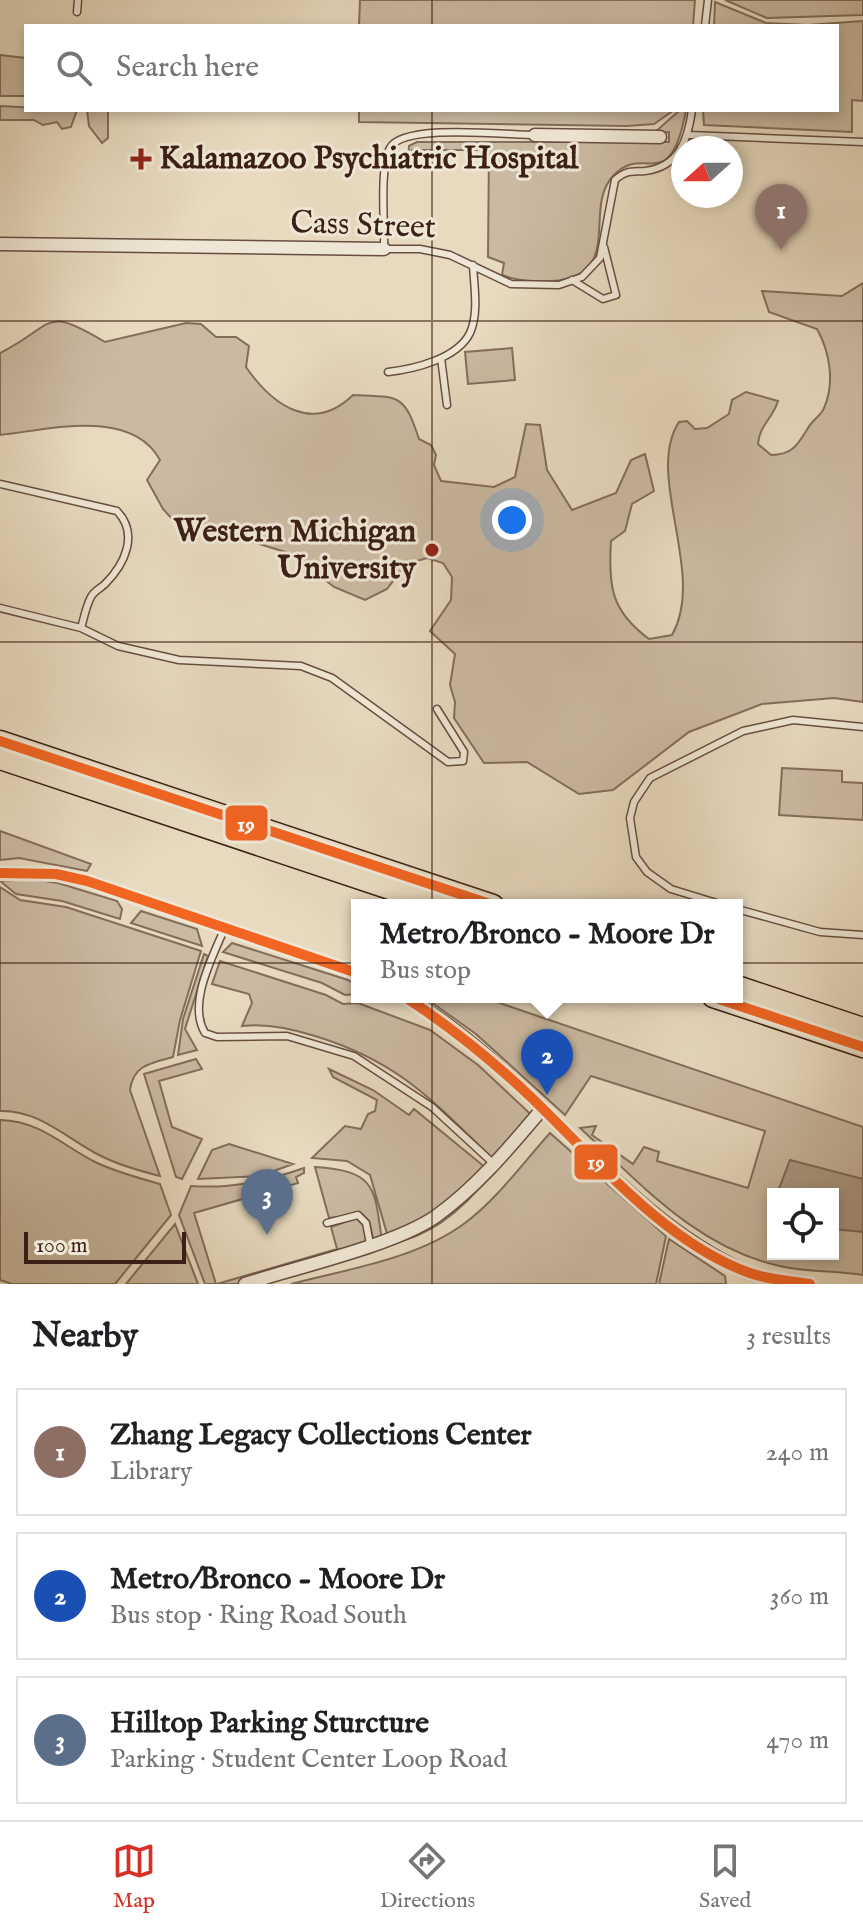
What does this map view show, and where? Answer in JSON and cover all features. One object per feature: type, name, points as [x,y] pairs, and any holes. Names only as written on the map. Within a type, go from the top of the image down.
[{"type":"main road","points":[[0,741],[475,899]]},
{"type":"main road","points":[[0,759],[420,899]]},
{"type":"main road","points":[[743,988],[863,1028]]},
{"type":"main road","points":[[731,1003],[863,1047]]},
{"type":"street","points":[[535,135],[660,137]]},
{"type":"street","name":"Cass Street","points":[[0,244],[384,249]]},
{"type":"street","points":[[0,873],[56,874],[87,881],[351,971]]},
{"type":"street","points":[[413,1003],[493,1060],[687,1238],[748,1273],[810,1284]]},
{"type":"street","points":[[245,1284],[408,1232],[434,1218],[469,1191],[543,1108]]},
{"type":"street","points":[[765,1284],[779,1279]]},
{"type":"lane","points":[[77,12],[78,0]]},
{"type":"lane","points":[[705,24],[708,0]]},
{"type":"lane","points":[[604,245],[616,295],[603,299],[572,280],[592,269],[604,245],[610,193],[615,180],[625,171],[656,169],[671,161],[689,135],[692,112]]},
{"type":"lane","points":[[384,249],[387,158],[394,142],[409,135],[430,132],[535,135]]},
{"type":"lane","points":[[689,135],[863,142]]},
{"type":"lane","name":"Cass Street","points":[[384,249],[420,249],[473,265],[511,284],[559,285],[572,280]]},
{"type":"lane","points":[[388,372],[441,358],[470,334],[475,309],[473,265]]},
{"type":"lane","points":[[441,358],[447,405]]},
{"type":"lane","points":[[0,484],[117,511],[124,519],[129,535],[126,554],[113,574],[91,597],[81,628]]},
{"type":"lane","points":[[0,608],[81,628],[118,646],[179,660],[301,666],[332,678],[448,762],[463,761],[464,752],[437,709]]},
{"type":"lane","points":[[704,899],[671,889],[647,872],[636,857],[630,818],[634,802],[650,778],[720,739],[753,728],[793,720],[863,727]]},
{"type":"lane","points":[[743,911],[820,932],[863,935]]},
{"type":"lane","points":[[225,927],[199,1003],[198,1021],[205,1033],[217,1037],[287,1036],[354,1056],[432,1107],[494,1164]]},
{"type":"lane","points":[[327,1223],[358,1215],[366,1223],[370,1244]]},
{"type":"shaded area","points":[[360,0],[695,0],[693,24],[359,24]]},
{"type":"shaded area","points":[[725,0],[863,0],[863,15],[767,18]]},
{"type":"shaded area","points":[[715,2],[766,23],[787,24],[714,24]]},
{"type":"shaded area","points":[[863,21],[863,101],[852,100],[852,132],[704,125],[703,112],[839,112],[839,24],[822,24]]},
{"type":"shaded area","points":[[0,55],[24,58],[24,96],[0,96]]},
{"type":"shaded area","points":[[0,106],[24,107],[24,112],[76,112],[71,127],[62,129],[57,122],[43,125],[34,120],[0,120]]},
{"type":"shaded area","points":[[87,112],[108,112],[108,138],[102,143],[89,126]]},
{"type":"shaded area","points":[[359,112],[671,112],[654,124],[627,126],[359,122]]},
{"type":"shaded area","points":[[678,112],[686,112],[680,136],[671,136],[671,154],[664,161],[624,167],[613,176],[605,190],[595,254],[588,267],[574,276],[551,281],[526,281],[502,275],[504,263],[488,257],[489,150],[412,150],[411,165],[408,162],[409,146],[417,142],[669,142],[669,132],[654,133]]},
{"type":"shaded area","points":[[863,283],[863,702],[834,698],[762,704],[689,732],[613,790],[579,794],[527,762],[484,763],[454,718],[455,702],[450,685],[455,654],[430,631],[451,600],[452,577],[443,563],[427,558],[406,564],[387,589],[365,600],[334,587],[292,554],[206,528],[181,529],[163,509],[147,480],[160,460],[147,444],[130,433],[109,427],[87,426],[0,435],[0,353],[41,327],[59,321],[85,330],[105,342],[186,323],[201,324],[216,337],[236,337],[249,346],[246,367],[268,393],[295,410],[309,414],[323,413],[338,407],[353,395],[398,400],[409,413],[419,439],[431,445],[436,455],[434,465],[441,481],[494,487],[515,477],[526,424],[540,425],[547,470],[572,510],[616,493],[631,460],[645,454],[654,491],[632,504],[625,531],[611,541],[610,571],[619,608],[636,629],[649,639],[672,635],[681,611],[683,583],[668,469],[670,444],[679,422],[687,421],[695,429],[707,428],[729,414],[732,400],[746,392],[778,401],[758,444],[771,455],[794,448],[824,408],[830,378],[828,358],[817,329],[769,312],[762,291],[842,296]]},
{"type":"shaded area","points":[[512,348],[515,380],[468,384],[465,352]]},
{"type":"shaded area","points":[[782,768],[842,771],[842,782],[863,783],[863,820],[779,815]]},
{"type":"shaded area","points":[[0,831],[91,864],[87,871],[19,858],[0,860]]},
{"type":"shaded area","points":[[31,879],[58,883],[117,901],[122,909],[120,919],[62,901],[16,894],[0,881]]},
{"type":"shaded area","points":[[0,887],[20,900],[66,907],[201,951],[180,1020],[173,1057],[144,1066],[135,1075],[130,1090],[160,1176],[108,1159],[41,1120],[0,1111]]},
{"type":"shaded area","points":[[141,911],[197,929],[202,946],[131,923]]},
{"type":"shaded area","points":[[232,943],[348,980],[351,982],[351,994],[345,995],[322,983],[223,952]]},
{"type":"shaded area","points":[[204,954],[208,956],[185,1029],[197,1050],[178,1055],[183,1019]]},
{"type":"shaded area","points":[[220,961],[326,995],[343,1004],[358,1003],[430,1030],[478,1065],[539,1122],[495,1161],[414,1086],[370,1058],[345,1046],[298,1031],[269,1026],[242,1026],[252,1003],[249,994],[212,984]]},
{"type":"shaded area","points":[[432,1003],[500,1003],[863,1127],[863,1275],[784,1267],[753,1258],[725,1246],[673,1212],[580,1128],[596,1126],[592,1135],[633,1164],[644,1147],[659,1152],[657,1161],[748,1188],[765,1131],[591,1076],[565,1115],[476,1034]]},
{"type":"shaded area","points":[[196,1059],[202,1069],[159,1081],[172,1127],[202,1139],[182,1179],[176,1177],[144,1074]]},
{"type":"shaded area","points":[[329,1069],[373,1090],[409,1115],[414,1109],[486,1168],[489,1176],[446,1220],[420,1235],[390,1244],[370,1175],[347,1161],[312,1158],[345,1126],[361,1129],[368,1114],[375,1111],[377,1100],[333,1077]]},
{"type":"shaded area","points":[[0,1120],[39,1129],[95,1162],[160,1184],[171,1215],[115,1284],[12,1284],[0,1280]]},
{"type":"shaded area","points":[[550,1133],[666,1236],[656,1284],[291,1284],[404,1254],[446,1235],[488,1203]]},
{"type":"shaded area","points":[[229,1144],[293,1164],[260,1176],[198,1179],[212,1150]]},
{"type":"shaded area","points":[[790,1160],[863,1179],[863,1232],[839,1230],[839,1188],[779,1188]]},
{"type":"shaded area","points":[[315,1167],[352,1173],[370,1187],[378,1211],[383,1248],[376,1250],[369,1221],[362,1214],[329,1218]]},
{"type":"shaded area","points":[[304,1168],[304,1173],[296,1177],[298,1183],[194,1213],[216,1284],[205,1284],[179,1215],[191,1186],[249,1183]]},
{"type":"shaded area","points":[[357,1218],[364,1225],[372,1250],[244,1284],[217,1284],[337,1249],[331,1227]]},
{"type":"shaded area","points":[[175,1224],[198,1284],[126,1284]]},
{"type":"shaded area","points":[[669,1239],[725,1276],[726,1284],[659,1284]]},
{"type":"transit line","name":"19","points":[[0,741],[475,899]]},
{"type":"transit line","name":"19","points":[[0,873],[56,874],[87,881],[351,971]]},
{"type":"transit line","name":"19","points":[[414,1003],[503,1071],[634,1198],[690,1242],[719,1260],[750,1273],[810,1284]]},
{"type":"transit line","name":"19","points":[[731,1003],[863,1047]]},
{"type":"place","name":"Kalamazoo Psychiatric Hospital","points":[[141,159]]},
{"type":"place","name":"Zhang Legacy Collections Center","points":[[781,250]]},
{"type":"place","name":"Western Michigan University","points":[[432,550]]},
{"type":"place","name":"Metro/Bronco - Moore Dr","points":[[547,1095]]},
{"type":"place","name":"Hilltop Parking Sturcture","points":[[267,1235]]}]
